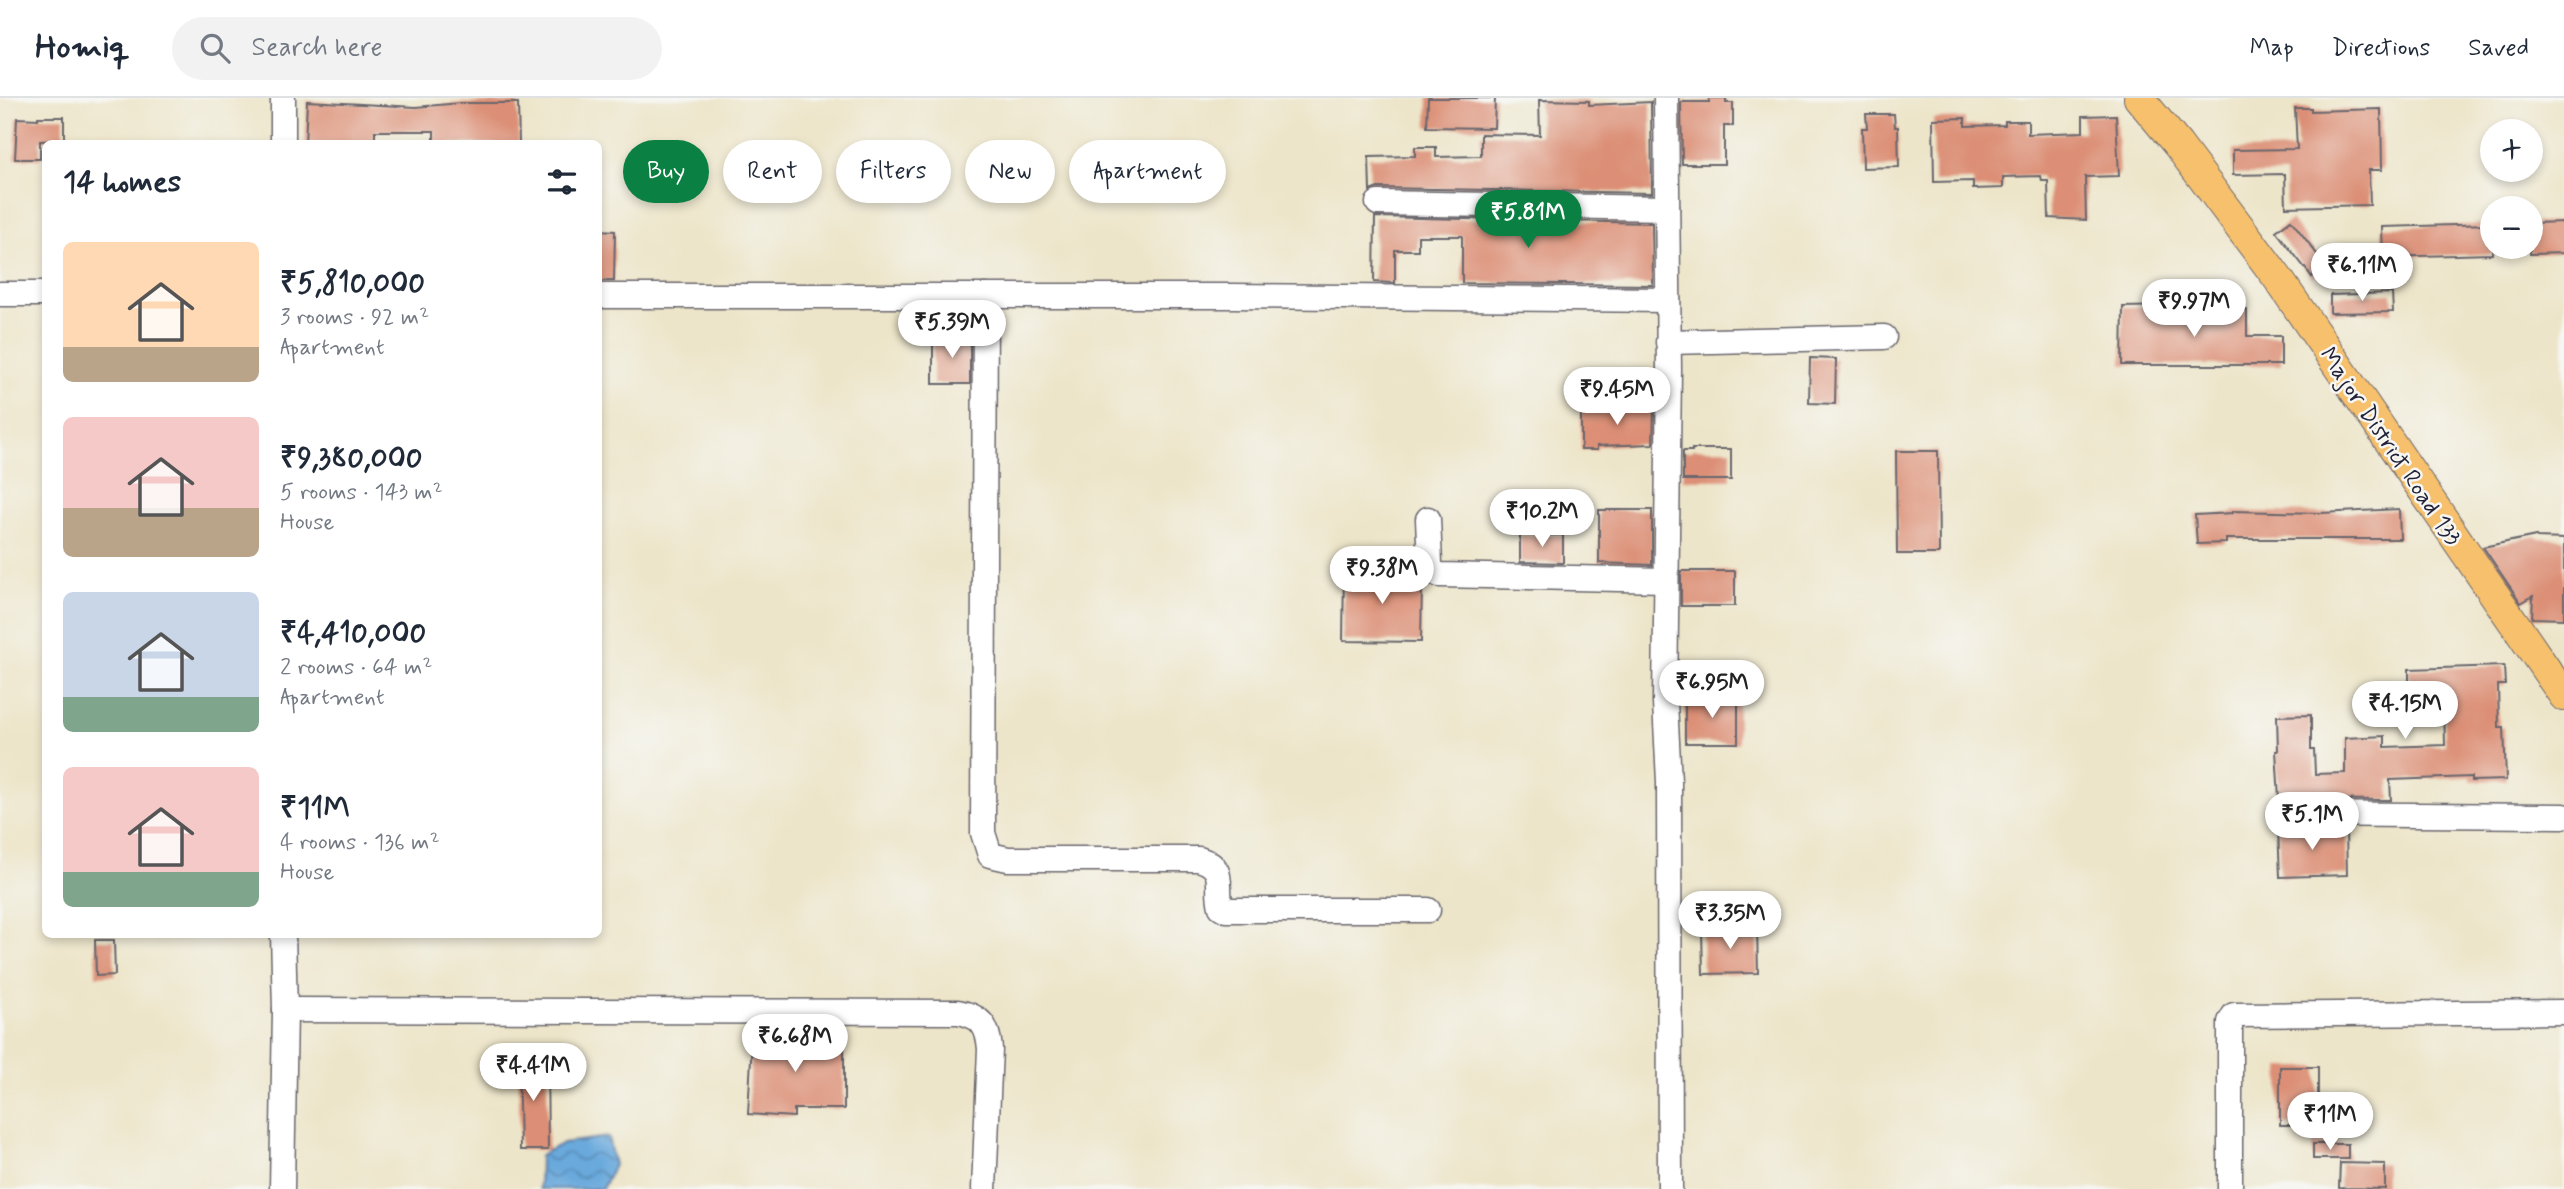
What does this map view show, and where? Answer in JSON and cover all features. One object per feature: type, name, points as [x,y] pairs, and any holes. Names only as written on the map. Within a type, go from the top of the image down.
[{"type":"main road","name":"Major District Road 133","points":[[2139,98],[2277,276],[2564,696]]},
{"type":"street","points":[[283,98],[283,140]]},
{"type":"street","points":[[1666,98],[1668,342],[1665,702],[1669,782],[1670,1189]]},
{"type":"street","points":[[1378,203],[1667,208]]},
{"type":"street","points":[[0,294],[42,294]]},
{"type":"street","points":[[602,296],[1668,300]]},
{"type":"street","points":[[985,296],[983,833],[990,855],[998,859],[1199,859],[1217,870],[1220,907],[1226,910],[1428,910]]},
{"type":"street","points":[[1668,342],[1884,337]]},
{"type":"street","points":[[1428,519],[1431,570],[1439,575],[1666,580]]},
{"type":"street","points":[[2280,814],[2564,816]]},
{"type":"street","points":[[282,1189],[285,1010],[283,938]]},
{"type":"street","points":[[285,1010],[944,1012],[974,1015],[984,1023],[990,1049],[984,1189]]},
{"type":"street","points":[[2230,1189],[2230,1022],[2234,1015],[2564,1012]]},
{"type":"water","points":[[608,1137],[614,1165],[602,1189],[539,1189],[540,1155],[563,1143]]},
{"type":"building","points":[[1428,98],[1495,98],[1494,128],[1427,127]]},
{"type":"building","points":[[1709,98],[1726,98],[1726,103],[1733,103],[1733,126],[1724,126],[1724,164],[1682,164],[1681,102],[1709,102]]},
{"type":"building","points":[[1539,100],[1589,101],[1589,105],[1651,102],[1652,193],[1378,188],[1370,191],[1369,157],[1415,156],[1415,147],[1436,147],[1436,157],[1481,156],[1481,134],[1540,135]]},
{"type":"building","points":[[307,101],[416,107],[460,103],[518,103],[519,140],[434,140],[434,131],[375,131],[375,140],[305,140]]},
{"type":"building","points":[[2295,108],[2311,108],[2311,111],[2381,109],[2382,170],[2369,170],[2370,205],[2286,207],[2285,174],[2233,175],[2233,150],[2297,149]]},
{"type":"building","points":[[1866,114],[1894,114],[1895,127],[1898,127],[1899,167],[1863,168],[1862,128],[1867,128]]},
{"type":"building","points":[[2116,115],[2119,176],[2085,177],[2086,220],[2049,218],[2048,181],[2042,181],[2041,176],[2003,177],[2003,188],[1973,189],[1973,181],[1934,182],[1933,119],[1965,118],[1965,126],[2005,125],[2005,121],[2028,121],[2028,134],[2083,132],[2083,116]]},
{"type":"building","points":[[64,117],[64,140],[40,141],[40,159],[15,159],[17,118]]},
{"type":"building","points":[[1375,217],[1652,223],[1653,285],[1462,283],[1462,236],[1418,236],[1418,250],[1395,250],[1395,283],[1374,282]]},
{"type":"building","points":[[2291,220],[2326,266],[2312,277],[2276,231]]},
{"type":"building","points":[[2564,222],[2564,253],[2543,254],[2543,223]]},
{"type":"building","points":[[2480,224],[2480,254],[2383,257],[2382,227]]},
{"type":"building","points":[[602,230],[615,231],[614,281],[602,281]]},
{"type":"building","points":[[2392,293],[2393,312],[2330,313],[2330,295]]},
{"type":"building","points":[[2171,306],[2171,310],[2247,310],[2247,336],[2281,336],[2281,365],[2122,365],[2123,307]]},
{"type":"building","points":[[933,337],[970,337],[970,384],[933,384]]},
{"type":"building","points":[[1810,358],[1836,359],[1835,404],[1809,403]]},
{"type":"building","points":[[1605,406],[1654,408],[1653,444],[1597,446],[1597,450],[1581,450],[1581,409],[1605,409]]},
{"type":"building","points":[[1731,449],[1731,480],[1683,480],[1683,451]]},
{"type":"building","points":[[1896,451],[1938,451],[1939,554],[1897,554]]},
{"type":"building","points":[[2399,509],[2400,539],[2226,539],[2226,543],[2197,544],[2195,515],[2233,511],[2321,513]]},
{"type":"building","points":[[1599,510],[1652,510],[1652,565],[1599,563]]},
{"type":"building","points":[[1520,535],[1563,535],[1563,563],[1520,562]]},
{"type":"building","points":[[2536,536],[2564,539],[2564,619],[2532,618],[2533,596],[2521,603],[2483,547]]},
{"type":"building","points":[[1344,569],[1416,570],[1422,582],[1421,642],[1343,641]]},
{"type":"building","points":[[1681,571],[1735,571],[1735,606],[1681,606]]},
{"type":"building","points":[[2504,666],[2505,685],[2498,685],[2499,727],[2504,727],[2506,780],[2471,781],[2471,777],[2390,780],[2391,800],[2279,799],[2277,716],[2311,715],[2311,750],[2314,750],[2315,774],[2345,773],[2345,738],[2385,736],[2385,747],[2445,745],[2444,706],[2405,707],[2406,711],[2386,712],[2385,688],[2409,688],[2409,669]]},
{"type":"building","points":[[1685,697],[1738,697],[1738,743],[1685,743]]},
{"type":"building","points":[[2278,828],[2346,829],[2347,875],[2280,877]]},
{"type":"building","points":[[1757,928],[1758,973],[1703,974],[1702,929]]},
{"type":"building","points":[[95,940],[114,940],[115,975],[96,976]]},
{"type":"building","points":[[759,1026],[787,1026],[787,1039],[844,1039],[844,1109],[794,1109],[794,1117],[748,1114],[752,1040],[759,1041]]},
{"type":"building","points":[[518,1056],[547,1056],[548,1150],[520,1150]]},
{"type":"building","points":[[2280,1067],[2318,1067],[2318,1125],[2280,1125]]},
{"type":"building","points":[[2313,1144],[2348,1144],[2348,1159],[2313,1159]]},
{"type":"building","points":[[2340,1163],[2385,1164],[2385,1189],[2339,1188]]}]
